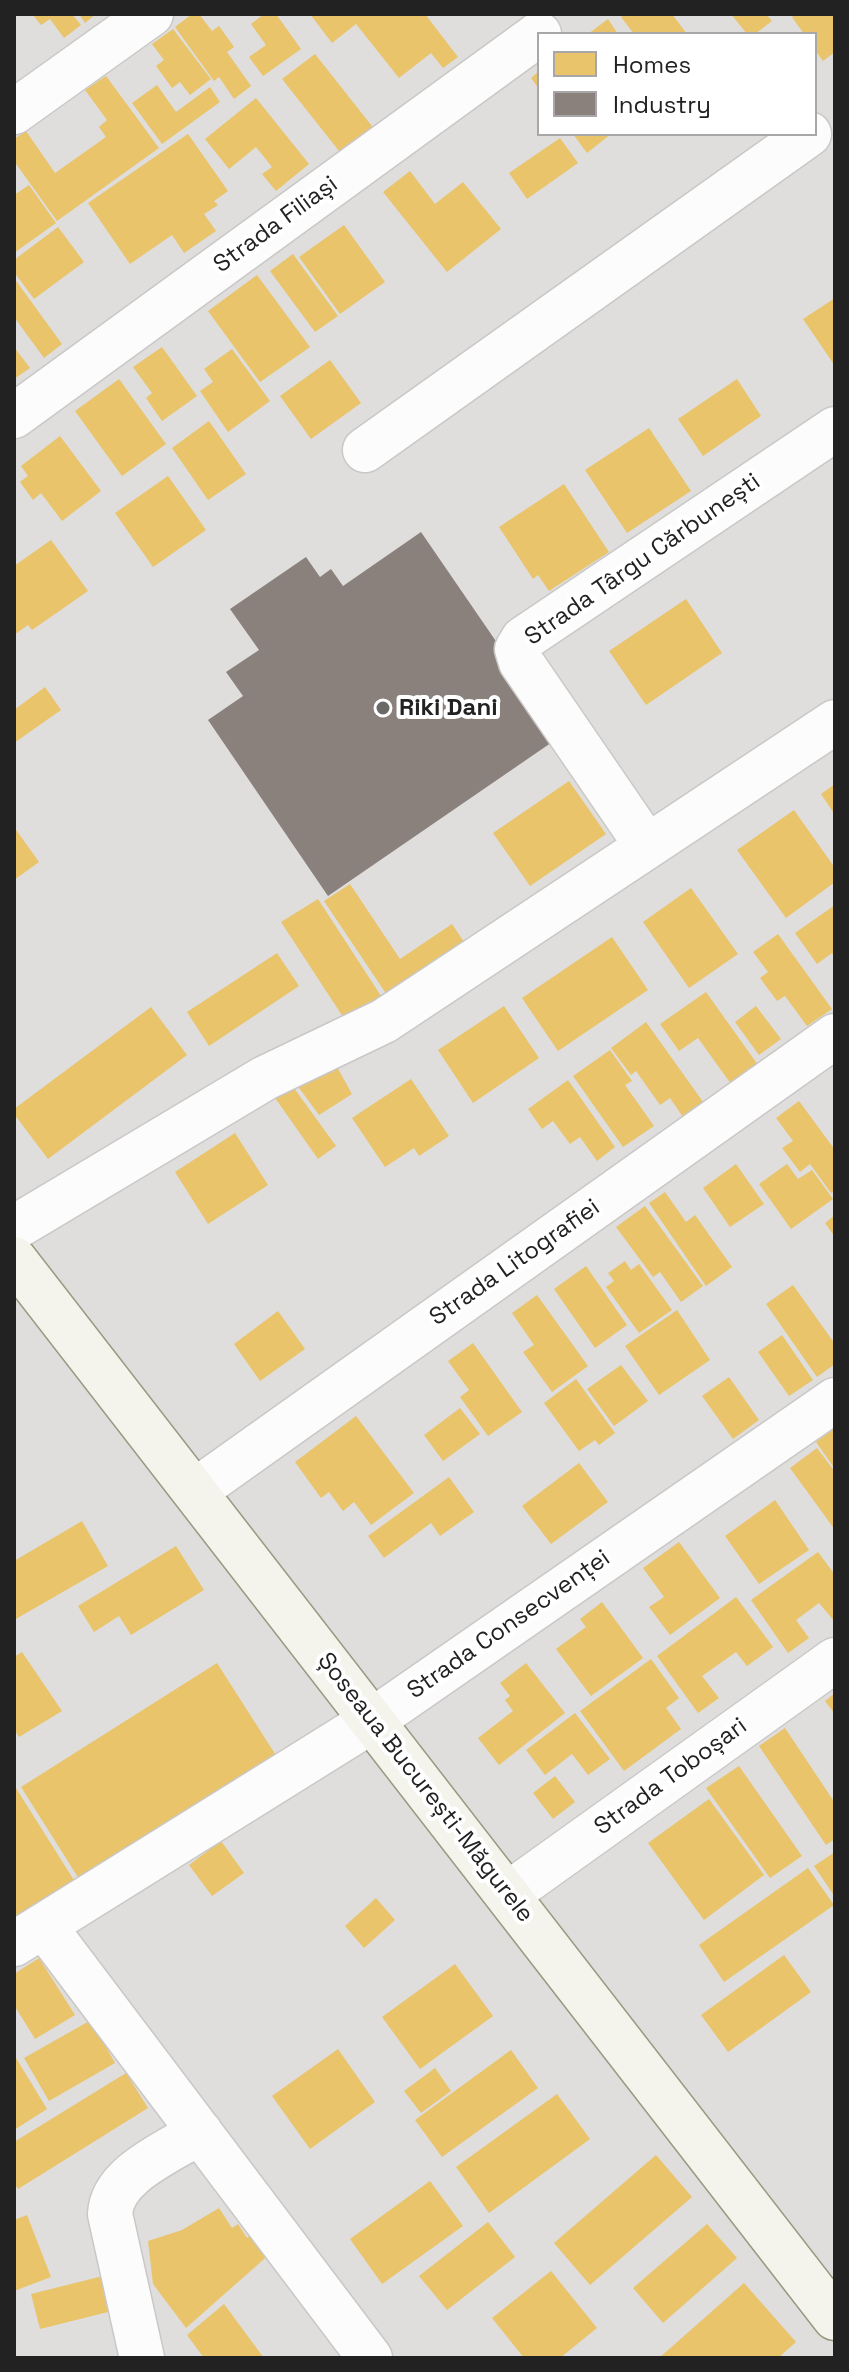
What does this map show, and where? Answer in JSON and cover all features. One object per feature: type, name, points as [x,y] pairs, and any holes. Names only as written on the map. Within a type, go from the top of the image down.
[{"type":"main road","name":"Șoseaua București-Măgurele","points":[[14,1259],[835,2318]]},
{"type":"street","points":[[14,112],[151,14]]},
{"type":"street","name":"Strada Filiași","points":[[542,32],[567,14]]},
{"type":"street","name":"Strada Filiași","points":[[14,416],[537,35]]},
{"type":"street","points":[[817,129],[835,116]]},
{"type":"street","points":[[365,450],[806,136]]},
{"type":"street","name":"Strada Târgu Cărbunești","points":[[647,846],[521,662],[517,649],[523,639],[835,429]]},
{"type":"street","points":[[14,1228],[265,1078],[384,1021],[835,722]]},
{"type":"street","name":"Strada Litografiei","points":[[195,1491],[835,1036]]},
{"type":"street","name":"Strada Consecvenței","points":[[29,1935],[373,1720],[835,1400]]},
{"type":"street","name":"Strada Toboșari","points":[[508,1894],[835,1660]]},
{"type":"street","points":[[29,1935],[200,2132],[370,2358]]},
{"type":"street","points":[[142,2358],[110,2214],[111,2197],[125,2180],[200,2132]]},
{"type":"shaded area","points":[[14,14],[835,14],[835,2358],[14,2358]]},
{"type":"building: Homes","points":[[32,14],[72,14],[81,25],[64,38],[50,19],[41,25]]},
{"type":"building: Homes","points":[[79,14],[96,14],[85,23]]},
{"type":"building: Homes","points":[[192,14],[199,14],[212,31],[219,26],[234,47],[227,52],[251,86],[234,99],[219,77],[214,81],[175,27]]},
{"type":"building: Homes","points":[[264,14],[276,14],[301,49],[263,76],[249,57],[266,45],[251,24]]},
{"type":"building: Homes","points":[[310,14],[425,14],[458,57],[443,68],[431,53],[399,78],[356,24],[332,43]]},
{"type":"building: Homes","points":[[625,14],[672,14],[686,32],[632,32],[621,17]]},
{"type":"building: Homes","points":[[731,14],[766,14],[772,21],[758,32],[745,32]]},
{"type":"building: Homes","points":[[796,14],[835,14],[835,52],[823,61],[817,53],[817,32],[803,32],[792,17]]},
{"type":"building: Homes","points":[[608,19],[617,32],[591,32]]},
{"type":"building: Homes","points":[[173,29],[211,79],[190,95],[180,82],[172,88],[156,66],[164,60],[152,44]]},
{"type":"building: Homes","points":[[315,54],[375,130],[343,156],[282,79]]},
{"type":"building: Homes","points":[[537,73],[537,86],[531,78]]},
{"type":"building: Homes","points":[[106,76],[159,148],[57,221],[14,161],[14,139],[26,131],[55,173],[106,137],[99,127],[107,120],[85,90]]},
{"type":"building: Homes","points":[[157,85],[176,112],[210,87],[220,102],[162,144],[132,103]]},
{"type":"building: Homes","points":[[256,98],[309,164],[276,191],[262,174],[272,167],[256,147],[229,169],[205,139]]},
{"type":"building: Homes","points":[[188,134],[228,191],[214,201],[218,205],[204,214],[216,231],[184,253],[172,235],[130,264],[88,203]]},
{"type":"building: Homes","points":[[574,136],[608,136],[587,153]]},
{"type":"building: Homes","points":[[560,138],[578,163],[527,199],[509,173]]},
{"type":"building: Homes","points":[[410,171],[435,204],[463,182],[501,229],[447,272],[383,192]]},
{"type":"building: Homes","points":[[29,185],[56,223],[14,253],[14,195]]},
{"type":"building: Homes","points":[[344,225],[385,282],[340,314],[299,257]]},
{"type":"building: Homes","points":[[58,227],[84,262],[34,299],[14,272],[14,260]]},
{"type":"building: Homes","points":[[293,254],[338,316],[315,332],[270,271]]},
{"type":"building: Homes","points":[[257,275],[310,347],[260,382],[208,311]]},
{"type":"building: Homes","points":[[14,278],[62,344],[44,358],[14,317]]},
{"type":"building: Homes","points":[[835,298],[835,366],[803,319]]},
{"type":"building: Homes","points":[[14,347],[30,368],[14,379]]},
{"type":"building: Homes","points":[[162,347],[197,396],[162,421],[146,398],[152,393],[133,367]]},
{"type":"building: Homes","points":[[232,349],[270,401],[228,432],[200,391],[213,382],[204,369]]},
{"type":"building: Homes","points":[[330,360],[361,403],[311,439],[280,396]]},
{"type":"building: Homes","points":[[119,379],[166,444],[122,476],[75,411]]},
{"type":"building: Homes","points":[[737,379],[761,416],[703,456],[678,419]]},
{"type":"building: Homes","points":[[209,421],[246,474],[208,500],[172,448]]},
{"type":"building: Homes","points":[[649,428],[691,491],[627,533],[585,470]]},
{"type":"building: Homes","points":[[60,436],[101,491],[62,521],[41,493],[33,500],[20,482],[28,476],[21,466]]},
{"type":"building: Homes","points":[[168,476],[206,530],[153,567],[115,513]]},
{"type":"building: Homes","points":[[564,484],[609,552],[549,591],[538,575],[533,579],[499,527]]},
{"type":"building: Homes","points":[[51,540],[88,591],[32,630],[28,625],[14,635],[14,566]]},
{"type":"building: Homes","points":[[686,599],[722,653],[646,705],[609,651]]},
{"type":"building: Homes","points":[[45,687],[61,710],[14,743],[14,710]]},
{"type":"building: Homes","points":[[569,781],[606,834],[530,886],[493,833]]},
{"type":"building: Homes","points":[[835,784],[835,815],[821,794]]},
{"type":"building: Homes","points":[[794,810],[835,868],[835,882],[786,918],[737,850]]},
{"type":"building: Homes","points":[[14,827],[39,862],[14,880]]},
{"type":"building: Homes","points":[[350,884],[400,959],[452,924],[470,951],[393,1004],[324,901]]},
{"type":"building: Homes","points":[[691,888],[738,954],[689,988],[643,922]]},
{"type":"building: Homes","points":[[318,899],[383,999],[347,1023],[281,922]]},
{"type":"building: Homes","points":[[835,905],[835,957],[832,953],[817,964],[795,933]]},
{"type":"building: Homes","points":[[778,934],[832,1009],[807,1026],[785,996],[777,1001],[760,978],[768,972],[753,952]]},
{"type":"building: Homes","points":[[612,937],[648,990],[558,1051],[522,998]]},
{"type":"building: Homes","points":[[277,953],[299,986],[209,1046],[187,1012]]},
{"type":"building: Homes","points":[[706,992],[758,1065],[731,1084],[698,1038],[679,1051],[660,1024]]},
{"type":"building: Homes","points":[[504,1006],[539,1058],[473,1103],[438,1050]]},
{"type":"building: Homes","points":[[756,1006],[781,1039],[759,1055],[735,1022]]},
{"type":"building: Homes","points":[[151,1007],[187,1055],[48,1159],[14,1114],[14,1109]]},
{"type":"building: Homes","points":[[646,1022],[706,1106],[685,1120],[670,1098],[660,1105],[636,1071],[631,1075],[611,1048]]},
{"type":"building: Homes","points":[[610,1050],[632,1081],[625,1085],[654,1126],[623,1147],[573,1076]]},
{"type":"building: Homes","points":[[331,1056],[352,1094],[319,1115],[291,1077]]},
{"type":"building: Homes","points":[[286,1077],[336,1146],[318,1159],[268,1088]]},
{"type":"building: Homes","points":[[411,1079],[449,1136],[419,1156],[414,1148],[385,1167],[352,1118]]},
{"type":"building: Homes","points":[[568,1080],[615,1147],[597,1161],[580,1137],[570,1144],[553,1121],[542,1129],[528,1109]]},
{"type":"building: Homes","points":[[799,1101],[835,1150],[835,1191],[831,1193],[810,1164],[800,1172],[782,1148],[793,1141],[776,1118]]},
{"type":"building: Homes","points":[[235,1133],[268,1185],[208,1224],[175,1172]]},
{"type":"building: Homes","points":[[736,1164],[764,1204],[730,1227],[703,1188]]},
{"type":"building: Homes","points":[[787,1164],[798,1179],[812,1170],[833,1199],[791,1229],[759,1184]]},
{"type":"building: Homes","points":[[665,1192],[686,1222],[695,1215],[732,1267],[706,1286],[649,1203]]},
{"type":"building: Homes","points":[[645,1206],[703,1286],[681,1302],[660,1272],[653,1277],[616,1227]]},
{"type":"building: Homes","points":[[835,1215],[835,1237],[825,1223]]},
{"type":"building: Homes","points":[[625,1261],[631,1270],[639,1264],[672,1310],[639,1333],[606,1287],[614,1281],[608,1273]]},
{"type":"building: Homes","points":[[586,1266],[627,1325],[595,1348],[554,1289]]},
{"type":"building: Homes","points":[[793,1285],[835,1344],[835,1364],[817,1377],[766,1304]]},
{"type":"building: Homes","points":[[537,1295],[588,1366],[552,1392],[523,1352],[534,1345],[512,1313]]},
{"type":"building: Homes","points":[[677,1310],[710,1360],[659,1395],[625,1346]]},
{"type":"building: Homes","points":[[278,1311],[305,1349],[260,1381],[234,1344]]},
{"type":"building: Homes","points":[[782,1335],[813,1380],[789,1396],[758,1352]]},
{"type":"building: Homes","points":[[473,1343],[522,1412],[488,1436],[460,1397],[469,1390],[448,1361]]},
{"type":"building: Homes","points":[[621,1365],[648,1401],[614,1426],[587,1389]]},
{"type":"building: Homes","points":[[729,1377],[759,1420],[733,1439],[702,1396]]},
{"type":"building: Homes","points":[[576,1379],[615,1433],[599,1445],[595,1440],[579,1451],[544,1403]]},
{"type":"building: Homes","points":[[460,1408],[480,1434],[443,1461],[424,1435]]},
{"type":"building: Homes","points":[[356,1416],[414,1493],[371,1525],[354,1502],[343,1511],[329,1492],[321,1498],[295,1462]]},
{"type":"building: Homes","points":[[835,1428],[835,1469],[816,1442]]},
{"type":"building: Homes","points":[[817,1448],[835,1472],[835,1530],[790,1468]]},
{"type":"building: Homes","points":[[579,1463],[608,1502],[551,1544],[522,1506]]},
{"type":"building: Homes","points":[[449,1477],[474,1512],[440,1536],[431,1523],[384,1558],[368,1536]]},
{"type":"building: Homes","points":[[775,1500],[809,1550],[759,1584],[725,1536]]},
{"type":"building: Homes","points":[[82,1521],[108,1566],[14,1620],[14,1561]]},
{"type":"building: Homes","points":[[679,1542],[720,1598],[670,1635],[649,1607],[664,1597],[643,1568]]},
{"type":"building: Homes","points":[[176,1546],[204,1590],[131,1635],[119,1616],[94,1632],[78,1606]]},
{"type":"building: Homes","points":[[818,1552],[835,1575],[835,1622],[819,1603],[796,1620],[809,1638],[788,1653],[751,1600]]},
{"type":"building: Homes","points":[[736,1597],[773,1647],[747,1666],[736,1652],[702,1676],[719,1698],[698,1713],[657,1656]]},
{"type":"building: Homes","points":[[602,1602],[643,1658],[591,1696],[556,1649],[586,1627],[580,1619]]},
{"type":"building: Homes","points":[[22,1652],[62,1711],[19,1737],[14,1729],[14,1657]]},
{"type":"building: Homes","points":[[651,1659],[679,1698],[666,1708],[681,1729],[624,1771],[580,1711]]},
{"type":"building: Homes","points":[[217,1663],[277,1757],[81,1882],[21,1787]]},
{"type":"building: Homes","points":[[526,1663],[565,1713],[499,1765],[478,1738],[513,1711],[505,1700],[510,1696],[500,1683]]},
{"type":"building: Homes","points":[[835,1693],[835,1714],[825,1701]]},
{"type":"building: Homes","points":[[575,1713],[610,1759],[588,1775],[572,1754],[545,1775],[526,1750]]},
{"type":"building: Homes","points":[[785,1728],[835,1803],[835,1839],[826,1845],[759,1746]]},
{"type":"building: Homes","points":[[739,1766],[802,1856],[770,1878],[706,1788]]},
{"type":"building: Homes","points":[[555,1776],[575,1802],[553,1819],[533,1793]]},
{"type":"building: Homes","points":[[14,1785],[77,1885],[14,1925]]},
{"type":"building: Homes","points":[[709,1799],[764,1875],[704,1920],[648,1843]]},
{"type":"building: Homes","points":[[221,1841],[244,1873],[212,1896],[189,1865]]},
{"type":"building: Homes","points":[[835,1852],[835,1897],[814,1866]]},
{"type":"building: Homes","points":[[808,1868],[834,1905],[724,1982],[699,1945]]},
{"type":"building: Homes","points":[[376,1898],[395,1920],[364,1948],[345,1926]]},
{"type":"building: Homes","points":[[784,1955],[811,1992],[728,2052],[701,2015]]},
{"type":"building: Homes","points":[[39,1958],[75,2015],[35,2039],[14,2005],[14,1974]]},
{"type":"building: Homes","points":[[455,1964],[493,2016],[420,2069],[382,2017]]},
{"type":"building: Homes","points":[[91,2020],[115,2063],[49,2101],[24,2058]]},
{"type":"building: Homes","points":[[338,2049],[375,2102],[310,2149],[272,2096]]},
{"type":"building: Homes","points":[[511,2050],[538,2088],[442,2157],[415,2120]]},
{"type":"building: Homes","points":[[16,2058],[47,2109],[14,2130],[14,2060]]},
{"type":"building: Homes","points":[[435,2068],[451,2091],[421,2113],[404,2091]]},
{"type":"building: Homes","points":[[126,2073],[148,2108],[18,2189],[14,2183],[14,2142]]},
{"type":"building: Homes","points":[[557,2094],[590,2139],[489,2213],[456,2167]]},
{"type":"building: Homes","points":[[656,2155],[692,2197],[590,2285],[554,2243]]},
{"type":"building: Homes","points":[[430,2181],[463,2226],[382,2284],[350,2239]]},
{"type":"building: Homes","points":[[219,2208],[232,2228],[238,2224],[247,2238],[257,2231],[272,2252],[186,2328],[153,2284],[148,2241],[182,2230]]},
{"type":"building: Homes","points":[[27,2215],[51,2277],[14,2291],[14,2220]]},
{"type":"building: Homes","points":[[488,2222],[515,2257],[447,2310],[419,2276]]},
{"type":"building: Homes","points":[[707,2224],[737,2258],[663,2323],[633,2288]]},
{"type":"building: Homes","points":[[551,2271],[597,2328],[560,2358],[524,2358],[492,2318]]},
{"type":"building: Homes","points":[[107,2275],[116,2310],[40,2329],[31,2294]]},
{"type":"building: Homes","points":[[744,2283],[796,2342],[778,2358],[659,2358]]},
{"type":"building: Homes","points":[[224,2304],[264,2358],[204,2358],[187,2335]]},
{"type":"building: Industry","name":"Riki Dani","points":[[421,532],[561,736],[328,896],[208,720],[243,696],[226,672],[259,650],[230,609],[306,557],[320,577],[331,569],[343,586]]},
{"type":"place","name":"Riki Dani","points":[[383,708]]}]
